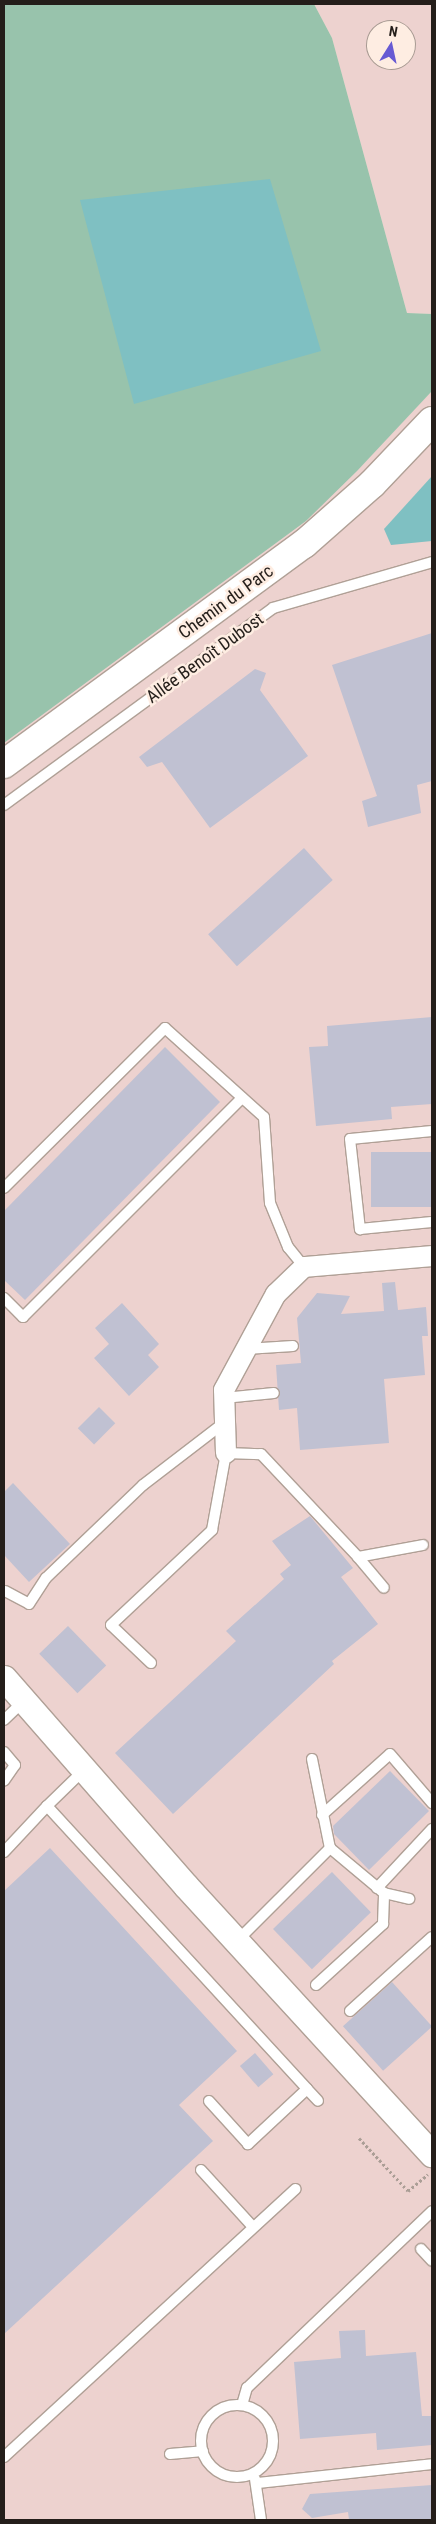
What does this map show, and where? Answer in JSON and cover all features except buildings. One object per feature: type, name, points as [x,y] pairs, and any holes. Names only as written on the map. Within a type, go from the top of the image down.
[{"type":"main road","name":"Chemin du Parc","points":[[4,764],[304,544],[372,484],[432,421]]},
{"type":"street","points":[[226,1453],[224,1390],[276,1294],[304,1267],[432,1256]]},
{"type":"street","points":[[4,1678],[431,2163]]},
{"type":"lane","name":"Allée Benoît Dubost","points":[[4,805],[273,608],[432,562]]},
{"type":"lane","points":[[4,1188],[165,1028],[264,1117],[270,1203],[288,1247],[304,1267]]},
{"type":"lane","points":[[4,1298],[22,1317],[242,1098]]},
{"type":"lane","points":[[432,1131],[350,1138],[360,1229],[432,1222]]},
{"type":"lane","points":[[246,1349],[293,1346]]},
{"type":"lane","points":[[224,1398],[274,1393]]},
{"type":"lane","points":[[5,1591],[29,1604],[46,1578],[143,1485],[225,1422]]},
{"type":"lane","points":[[151,1663],[111,1625],[212,1530],[226,1453],[260,1454],[358,1557],[384,1588]]},
{"type":"lane","points":[[358,1557],[423,1546]]},
{"type":"lane","points":[[4,1720],[24,1701]]},
{"type":"lane","points":[[4,1752],[15,1765],[4,1781]]},
{"type":"lane","points":[[322,1815],[390,1754],[432,1803]]},
{"type":"lane","points":[[312,1759],[330,1848],[381,1891],[409,1899]]},
{"type":"lane","points":[[4,1852],[47,1806],[85,1770]]},
{"type":"lane","points":[[47,1806],[318,2101]]},
{"type":"lane","points":[[316,1985],[383,1924],[381,1891],[432,1830]]},
{"type":"lane","points":[[236,1942],[330,1848]]},
{"type":"lane","points":[[350,2012],[432,1937]]},
{"type":"lane","points":[[209,2101],[248,2144],[307,2089]]},
{"type":"lane","points":[[201,2170],[253,2227]]},
{"type":"lane","points":[[4,2458],[295,2189]]},
{"type":"lane","points":[[242,2405],[247,2388],[432,2211]]},
{"type":"lane","points":[[421,2248],[432,2261]]},
{"type":"lane","points":[[242,2405],[263,2416],[273,2436],[269,2459],[251,2474],[228,2475],[212,2466],[203,2452],[201,2439],[210,2418],[230,2406],[242,2405]]},
{"type":"lane","points":[[170,2454],[203,2452]]},
{"type":"lane","points":[[258,2483],[432,2464]]},
{"type":"lane","points":[[251,2474],[258,2483],[261,2520]]},
{"type":"path","points":[[359,2138],[408,2191],[431,2163]]},
{"type":"shaded area","points":[[314,4],[432,4],[432,314],[407,313],[332,38]]},
{"type":"shaded area","points":[[432,391],[432,2520],[4,2520],[4,743],[306,521]]},
{"type":"green space","points":[[4,4],[314,4],[332,38],[407,313],[432,314],[432,391],[357,471],[306,521],[4,743]]},
{"type":"water","points":[[270,179],[321,351],[134,404],[80,200]]},
{"type":"water","points":[[432,476],[432,541],[391,545],[384,529]]}]
